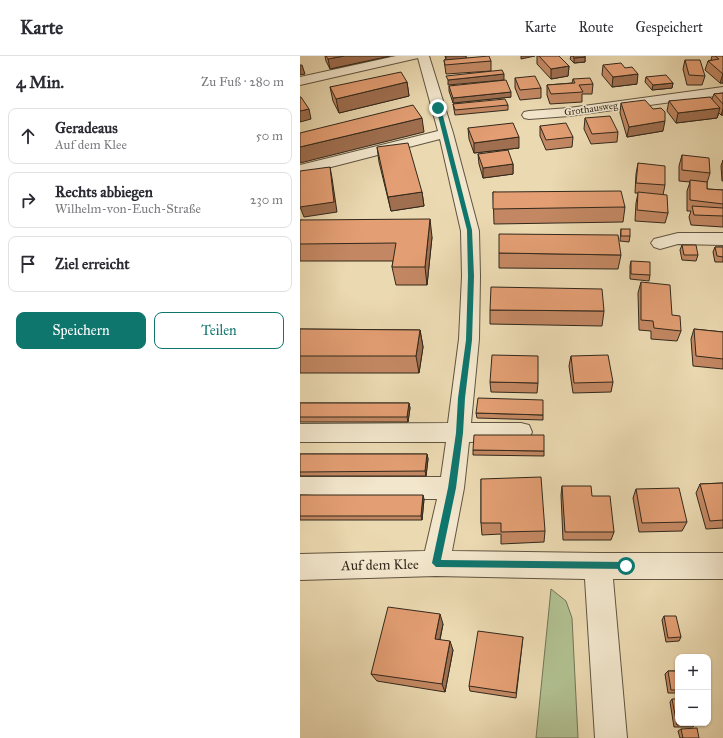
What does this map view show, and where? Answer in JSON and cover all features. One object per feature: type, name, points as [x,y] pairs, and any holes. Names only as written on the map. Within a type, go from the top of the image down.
[{"type":"street","points":[[300,81],[413,56]]},
{"type":"street","points":[[423,56],[446,133],[470,230],[471,276],[469,340],[452,488],[436,563]]},
{"type":"street","name":"Grothausweg","points":[[529,115],[569,112],[723,91]]},
{"type":"street","points":[[300,170],[446,133]]},
{"type":"street","points":[[660,243],[678,238],[723,239]]},
{"type":"street","points":[[300,433],[521,432]]},
{"type":"street","points":[[300,488],[452,488]]},
{"type":"street","name":"Auf dem Klee","points":[[300,567],[436,563],[598,566],[723,566]]},
{"type":"street","points":[[598,566],[611,738]]},
{"type":"green space","points":[[551,589],[566,601],[572,618],[578,738],[536,738]]},
{"type":"building","points":[[326,56],[344,56],[328,59]]},
{"type":"building","points":[[489,56],[491,61],[445,65],[444,60]]},
{"type":"building","points":[[539,56],[559,56],[569,66],[551,69]]},
{"type":"building","points":[[573,56],[585,56],[585,57],[574,58]]},
{"type":"building","points":[[715,56],[723,56],[723,74],[708,61],[719,59]]},
{"type":"building","points":[[685,60],[700,60],[705,76],[689,75]]},
{"type":"building","points":[[621,63],[625,68],[632,67],[638,74],[613,77],[603,65]]},
{"type":"building","points":[[502,70],[504,74],[448,80],[446,76]]},
{"type":"building","points":[[401,72],[407,82],[336,99],[330,87]]},
{"type":"building","points":[[666,75],[673,83],[653,85],[646,77]]},
{"type":"building","points":[[535,76],[541,88],[520,90],[515,78]]},
{"type":"building","points":[[590,78],[593,84],[579,85],[583,92],[551,94],[547,85],[575,83],[573,79]]},
{"type":"building","points":[[506,80],[511,92],[453,98],[449,86]]},
{"type":"building","points":[[723,93],[723,104],[714,94]]},
{"type":"building","points":[[301,97],[309,109],[300,111]]},
{"type":"building","points":[[710,97],[720,108],[678,113],[669,101]]},
{"type":"building","points":[[505,99],[508,105],[455,110],[453,104]]},
{"type":"building","points":[[645,100],[653,109],[661,108],[665,112],[665,121],[629,127],[621,103]]},
{"type":"building","points":[[413,105],[422,118],[300,147],[300,133]]},
{"type":"building","points":[[610,116],[618,132],[592,134],[585,118]]},
{"type":"building","points":[[513,123],[519,137],[474,143],[468,128]]},
{"type":"building","points":[[566,123],[573,137],[546,140],[540,126]]},
{"type":"building","points":[[408,143],[422,192],[388,197],[377,147]]},
{"type":"building","points":[[508,150],[513,164],[483,168],[478,154]]},
{"type":"building","points":[[682,155],[709,158],[710,173],[682,170]]},
{"type":"building","points":[[638,163],[665,166],[665,185],[636,183]]},
{"type":"building","points":[[330,167],[334,202],[300,207],[300,171]]},
{"type":"building","points":[[690,180],[707,182],[707,189],[723,190],[723,204],[690,200]]},
{"type":"building","points":[[621,191],[625,207],[493,209],[493,192]]},
{"type":"building","points":[[638,192],[667,195],[668,213],[637,210]]},
{"type":"building","points":[[692,206],[723,208],[723,216],[694,215]]},
{"type":"building","points":[[430,219],[425,267],[392,267],[396,243],[300,244],[300,220]]},
{"type":"building","points":[[621,229],[630,229],[630,236],[621,236]]},
{"type":"building","points":[[499,234],[618,235],[621,255],[499,253]]},
{"type":"building","points":[[682,245],[696,245],[698,255],[684,255]]},
{"type":"building","points":[[715,247],[723,247],[723,257],[717,256]]},
{"type":"building","points":[[631,261],[650,262],[650,275],[631,274]]},
{"type":"building","points":[[641,282],[670,285],[672,315],[680,316],[681,331],[654,328],[653,321],[641,320]]},
{"type":"building","points":[[491,287],[602,289],[604,311],[490,310]]},
{"type":"building","points":[[300,329],[420,330],[416,356],[300,356]]},
{"type":"building","points":[[694,329],[723,332],[723,359],[696,356]]},
{"type":"building","points":[[492,355],[538,356],[538,383],[490,382]]},
{"type":"building","points":[[608,355],[613,382],[574,383],[571,356]]},
{"type":"building","points":[[478,398],[543,400],[543,415],[476,413]]},
{"type":"building","points":[[300,403],[409,403],[407,417],[300,417]]},
{"type":"building","points":[[474,435],[544,435],[544,451],[473,450]]},
{"type":"building","points":[[300,454],[427,454],[425,471],[300,472]]},
{"type":"building","points":[[541,477],[545,531],[501,532],[501,523],[481,523],[481,479]]},
{"type":"building","points":[[723,483],[723,520],[710,521],[700,484]]},
{"type":"building","points":[[562,486],[591,486],[592,496],[610,496],[614,532],[565,532]]},
{"type":"building","points":[[679,488],[687,522],[642,523],[636,489]]},
{"type":"building","points":[[300,495],[423,495],[421,516],[300,516]]},
{"type":"building","points":[[388,607],[440,614],[435,639],[450,641],[442,684],[371,674]]},
{"type":"building","points":[[664,616],[676,616],[681,637],[668,638]]},
{"type":"building","points":[[478,631],[523,637],[516,693],[469,686]]},
{"type":"building","points":[[668,671],[675,671],[675,690],[671,690]]},
{"type":"building","points":[[672,699],[675,699],[675,715]]},
{"type":"building","points":[[697,728],[699,738],[683,738],[681,729]]},
{"type":"route","points":[[438,108],[446,133],[470,230],[471,276],[469,340],[459,433],[452,488],[436,563],[626,566]]}]
